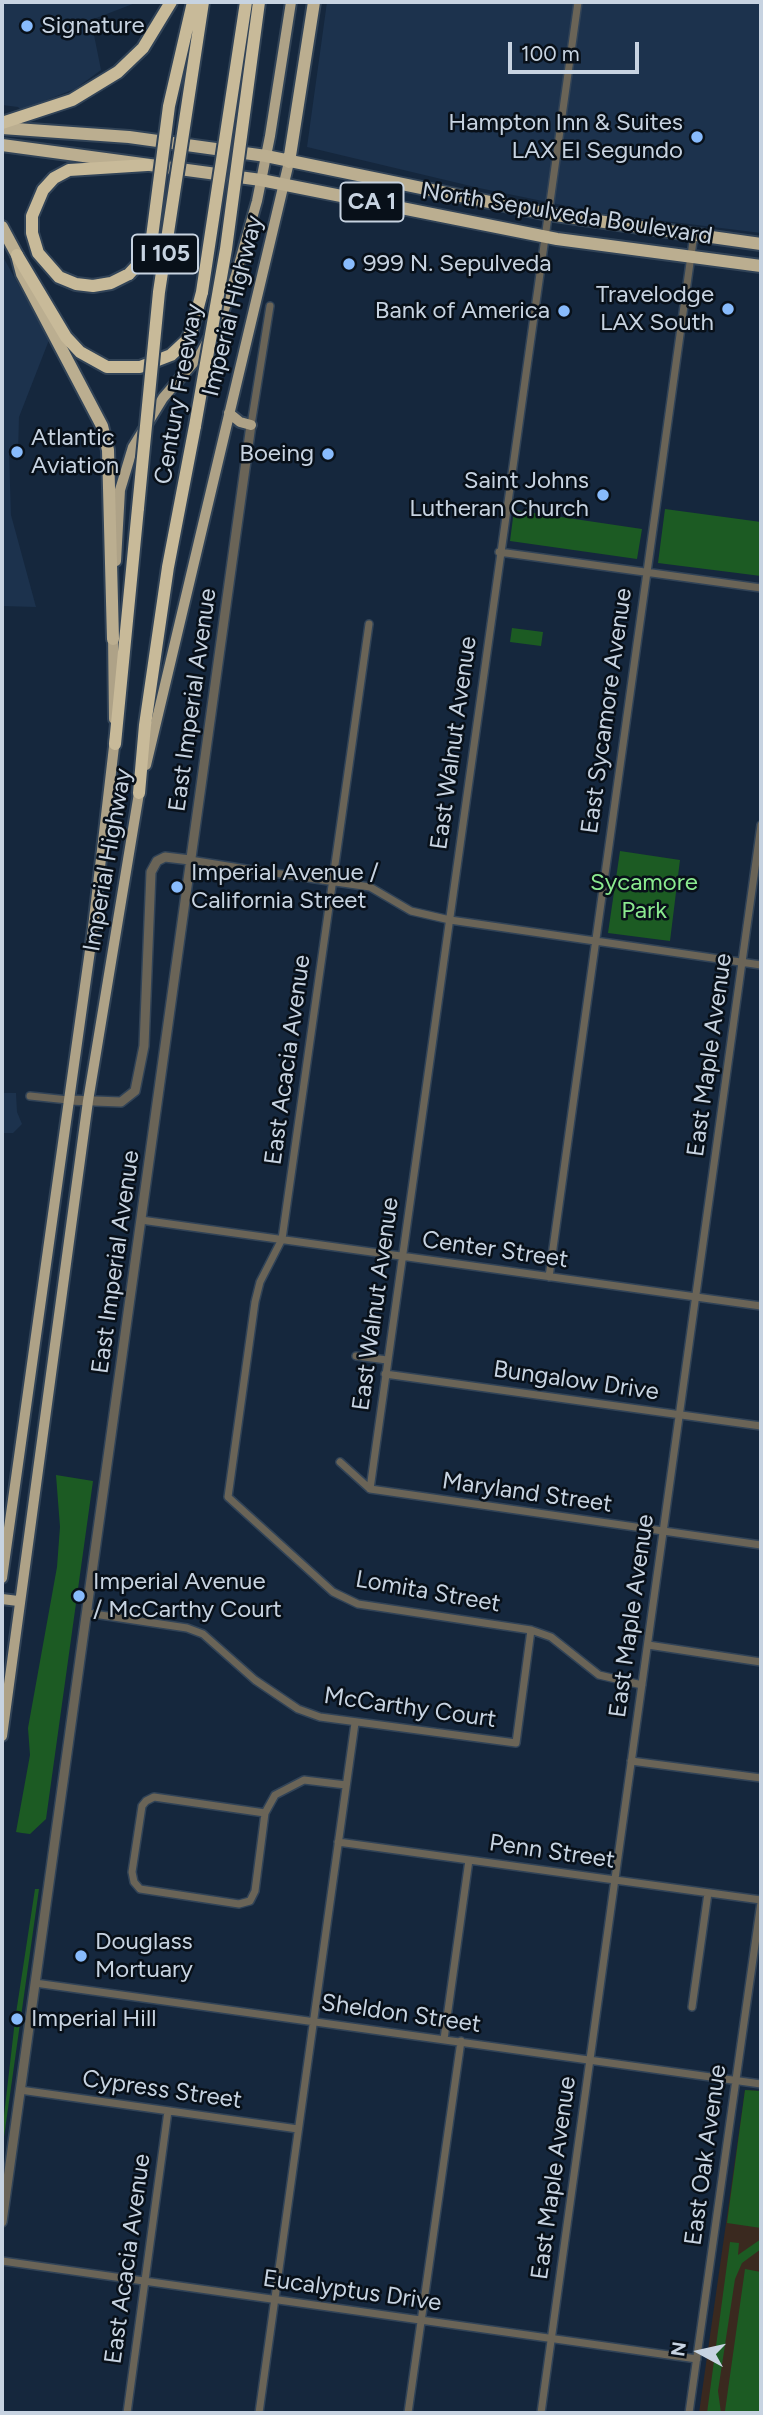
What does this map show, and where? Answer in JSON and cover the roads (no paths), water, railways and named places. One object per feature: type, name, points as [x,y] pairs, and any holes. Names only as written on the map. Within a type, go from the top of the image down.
[{"type":"highway","points":[[2,123],[72,100],[118,72],[143,48],[171,2]]},
{"type":"highway","points":[[147,165],[84,167],[62,174],[43,190],[32,216],[32,233],[38,253],[49,269],[64,280],[99,286],[129,274],[143,259],[152,237],[169,106],[193,2]]},
{"type":"highway","name":"Century Freeway","points":[[115,744],[159,292],[203,2]]},
{"type":"highway","points":[[2,227],[66,337],[80,352],[107,367],[140,367],[171,355],[186,341],[192,330],[202,292],[246,2]]},
{"type":"highway","name":"Century Freeway","points":[[139,793],[168,567],[226,249],[259,2]]},
{"type":"highway","name":"Imperial Highway","points":[[289,162],[314,2]]},
{"type":"highway","name":"CA 1","points":[[2,128],[129,137],[266,156],[289,162]]},
{"type":"highway","name":"CA 1","points":[[2,145],[284,184]]},
{"type":"highway","name":"North Sepulveda Boulevard","points":[[289,162],[548,214],[761,244]]},
{"type":"highway","name":"North Sepulveda Boulevard","points":[[284,184],[545,237],[761,266]]},
{"type":"highway","points":[[17,255],[22,274],[102,426],[108,450],[113,639]]},
{"type":"main road","name":"Imperial Highway","points":[[2,1578],[115,744],[113,639],[120,490],[133,447],[163,398],[200,355],[224,310],[261,180],[291,2]]},
{"type":"main road","name":"Imperial Highway","points":[[2,1736],[18,1601],[88,1101],[139,793],[289,162]]},
{"type":"main road","points":[[229,413],[235,420],[251,425]]},
{"type":"main road","points":[[2,1599],[18,1601]]},
{"type":"street","name":"East Walnut Avenue","points":[[370,1489],[578,2]]},
{"type":"street","name":"East Sycamore Avenue","points":[[550,1277],[694,234]]},
{"type":"street","name":"East Imperial Avenue","points":[[2,2222],[190,860],[270,306]]},
{"type":"street","points":[[499,552],[761,588]]},
{"type":"street","name":"East Acacia Avenue","points":[[229,1497],[255,1302],[260,1282],[282,1239],[369,624]]},
{"type":"street","name":"East Maple Avenue","points":[[541,2413],[761,825]]},
{"type":"street","points":[[30,1096],[121,1102],[135,1091],[144,1046],[151,872],[158,860],[165,857],[370,887],[411,911],[450,920],[761,965]]},
{"type":"street","name":"Center Street","points":[[141,1220],[761,1306]]},
{"type":"street","points":[[356,1356],[387,1360]]},
{"type":"street","name":"Bungalow Drive","points":[[385,1374],[761,1426]]},
{"type":"street","points":[[340,1462],[370,1489]]},
{"type":"street","name":"Maryland Street","points":[[370,1489],[761,1545]]},
{"type":"street","name":"Lomita Street","points":[[229,1497],[333,1592],[358,1604],[531,1630],[551,1637],[599,1675],[642,1685]]},
{"type":"street","name":"McCarthy Court","points":[[87,1613],[187,1628],[203,1634],[256,1680],[298,1709],[355,1723],[516,1743],[531,1630]]},
{"type":"street","points":[[648,1646],[761,1662]]},
{"type":"street","points":[[259,2413],[355,1723]]},
{"type":"street","points":[[631,1761],[761,1778]]},
{"type":"street","points":[[265,1813],[154,1797],[146,1801],[142,1806],[132,1872],[134,1882],[140,1889],[239,1904],[250,1900],[255,1891],[265,1813],[275,1794],[304,1780],[346,1785]]},
{"type":"street","name":"Penn Street","points":[[338,1842],[761,1901]]},
{"type":"street","points":[[444,2039],[469,1860]]},
{"type":"street","points":[[692,2007],[708,1893]]},
{"type":"street","name":"East Oak Avenue","points":[[689,2413],[761,1901]]},
{"type":"street","name":"Sheldon Street","points":[[35,1983],[761,2084]]},
{"type":"street","points":[[408,2413],[461,2041]]},
{"type":"street","name":"Cypress Street","points":[[20,2090],[298,2129]]},
{"type":"street","name":"East Acacia Avenue","points":[[127,2413],[168,2111]]},
{"type":"street","name":"Eucalyptus Drive","points":[[2,2261],[697,2359]]},
{"type":"place","name":"Signature","points":[[27,26]]},
{"type":"place","name":"Hampton Inn & Suites LAX El Segundo","points":[[697,137]]},
{"type":"place","name":"999 N. Sepulveda","points":[[349,264]]},
{"type":"place","name":"Travelodge LAX South","points":[[728,309]]},
{"type":"place","name":"Bank of America","points":[[564,311]]},
{"type":"place","name":"Atlantic Aviation","points":[[17,452]]},
{"type":"place","name":"Boeing","points":[[328,454]]},
{"type":"place","name":"Saint Johns Lutheran Church","points":[[603,495]]},
{"type":"place","name":"Imperial Avenue / California Street","points":[[177,887]]},
{"type":"place","name":"Imperial Avenue / McCarthy Court","points":[[79,1596]]},
{"type":"place","name":"Douglass Mortuary","points":[[81,1956]]},
{"type":"place","name":"Imperial Hill","points":[[17,2019]]},
{"type":"park label","name":"Sycamore Park","points":[[644,897]]}]
